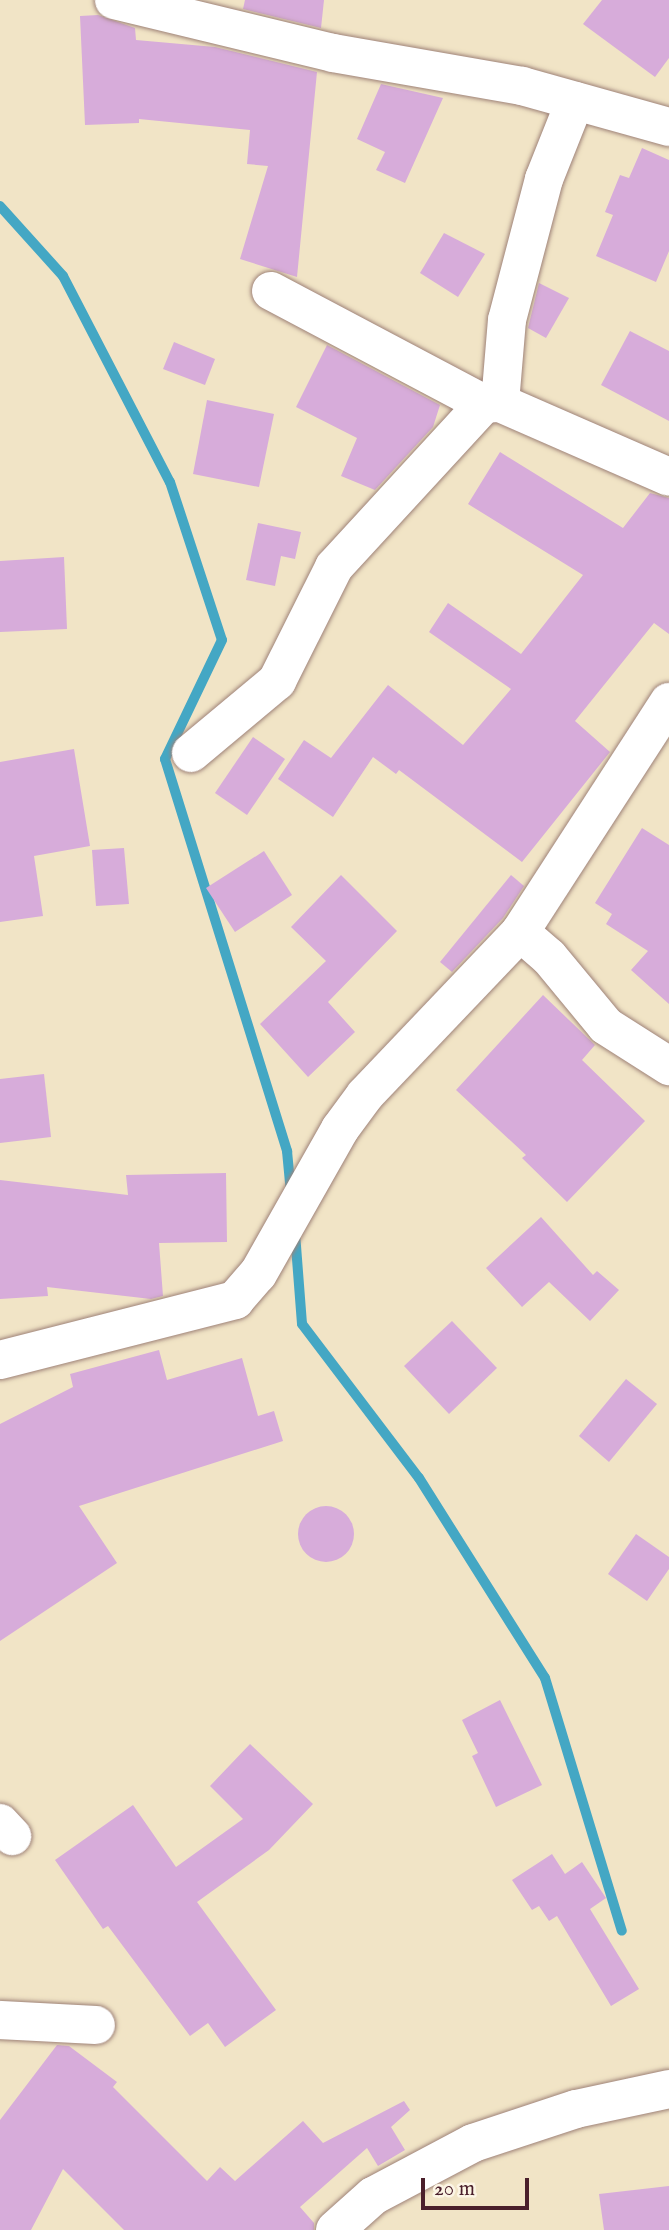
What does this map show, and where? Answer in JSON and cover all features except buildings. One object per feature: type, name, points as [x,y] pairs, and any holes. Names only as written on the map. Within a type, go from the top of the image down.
[{"type":"street","points":[[114,0],[333,53],[522,86],[669,127]]},
{"type":"street","points":[[191,753],[277,681],[334,567],[492,403],[507,320],[544,179],[575,101]]},
{"type":"street","points":[[271,291],[492,403],[669,477]]},
{"type":"street","points":[[0,1360],[235,1300],[258,1274],[340,1129],[365,1095],[520,932],[669,702]]},
{"type":"street","points":[[520,932],[548,957],[606,1026],[669,1066]]},
{"type":"street","points":[[0,2020],[96,2025]]},
{"type":"street","points":[[335,2230],[373,2196],[473,2143],[576,2109],[669,2089]]},
{"type":"waterway","points":[[0,206],[63,276],[170,482],[222,640],[165,759],[287,1151],[291,1193]]},
{"type":"waterway","points":[[295,1233],[302,1324],[419,1478],[545,1678],[622,1931]]}]
